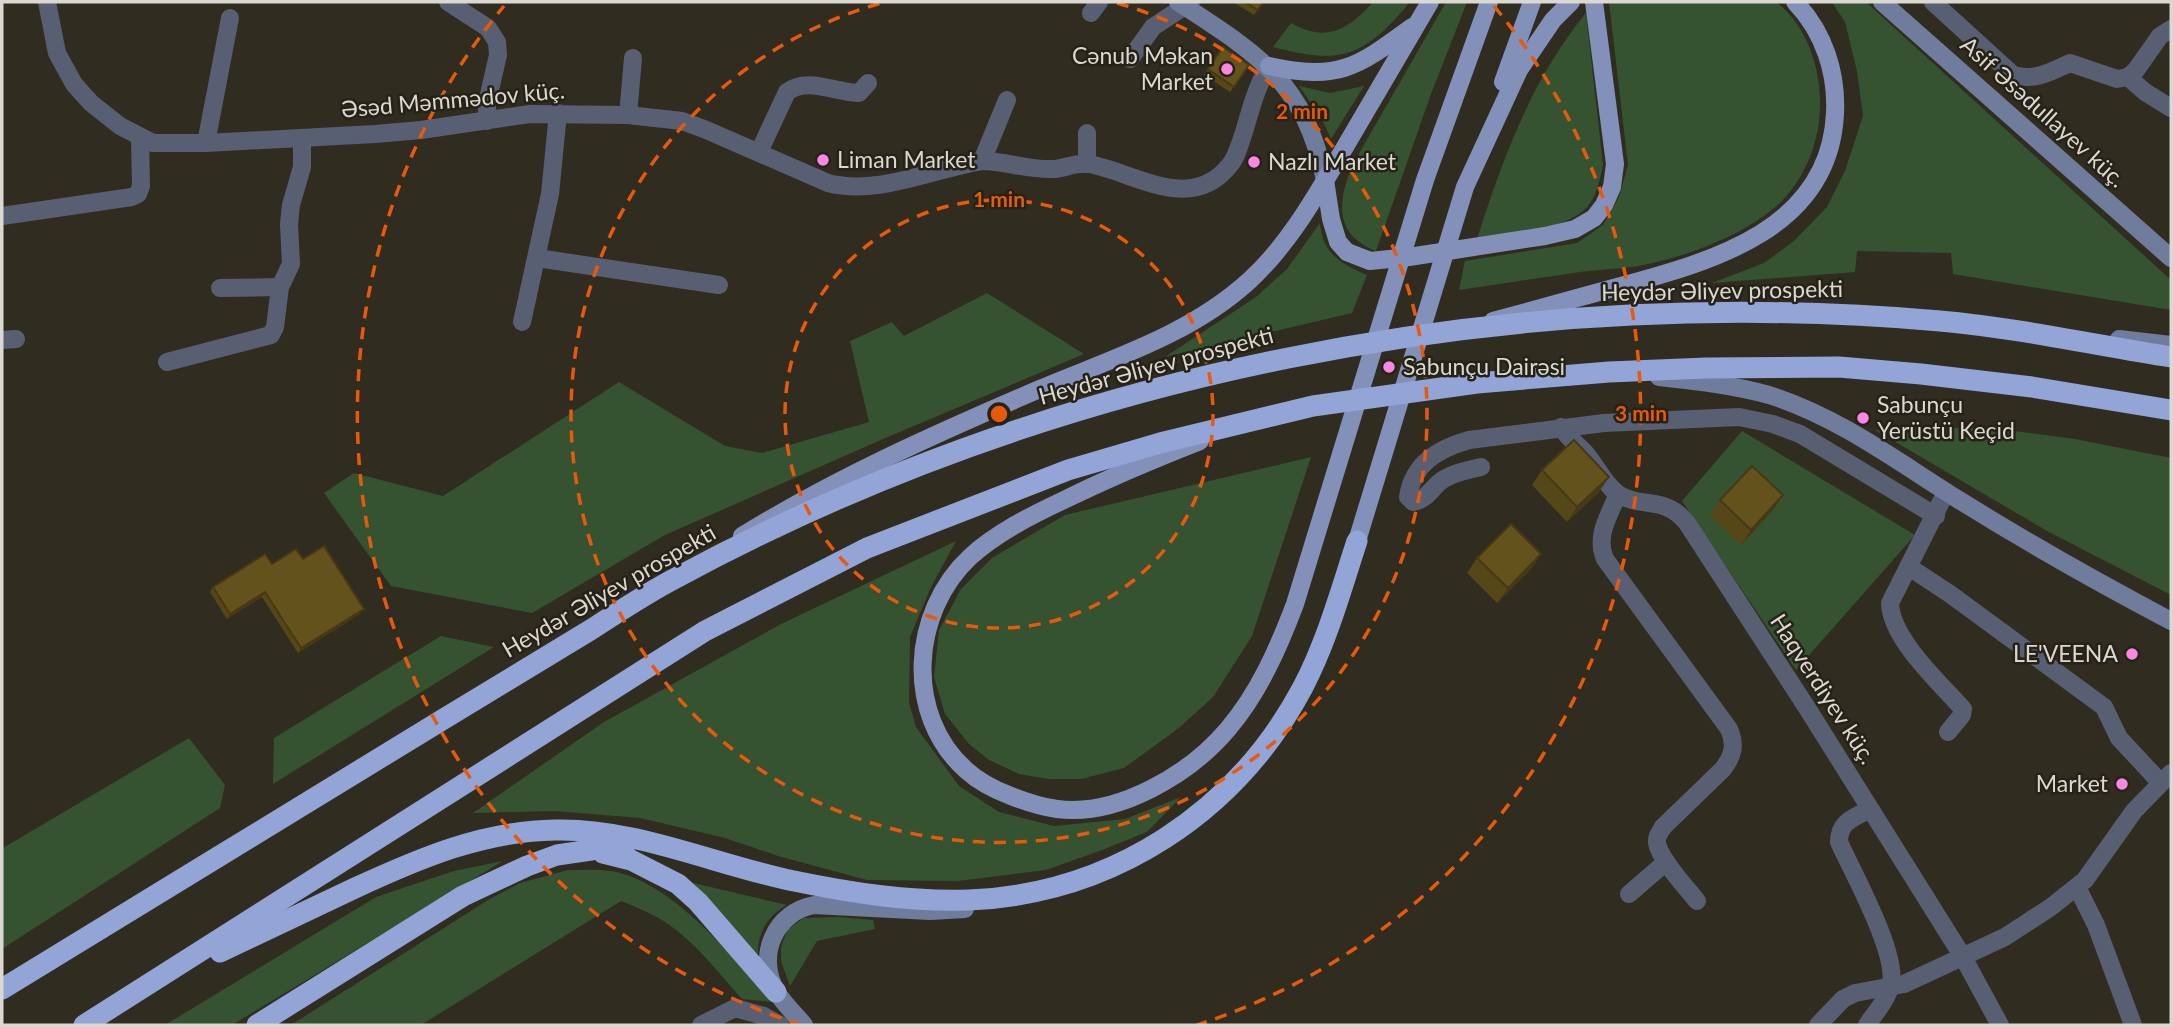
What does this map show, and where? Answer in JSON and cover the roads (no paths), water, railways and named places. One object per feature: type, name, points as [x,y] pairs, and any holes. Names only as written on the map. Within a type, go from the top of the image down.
[{"type":"highway","name":"Heydər Əliyev prospekti","points":[[2,989],[670,580],[829,503],[943,458],[1053,419],[1239,368],[1308,354],[1451,332],[1612,317],[1710,313],[1847,315],[1969,324],[2171,357]]},
{"type":"highway","points":[[84,1025],[705,631],[867,548],[1068,470],[1160,443],[1314,406],[1478,383],[1609,372],[1706,368],[1839,368],[2032,387],[2171,410]]},
{"type":"highway","points":[[92,1025],[131,995],[330,899],[450,847],[512,833],[556,830],[590,832],[663,846],[786,879],[871,895],[971,900],[1060,886],[1131,858],[1169,836],[1195,818],[1246,769],[1276,730],[1304,685],[1327,634],[1357,541]]},
{"type":"highway","points":[[257,1025],[463,896],[527,866],[580,850],[631,845],[663,846]]},
{"type":"highway","points":[[580,850],[631,860],[678,884],[698,902],[776,992]]},
{"type":"main road","points":[[670,580],[777,514],[867,466],[968,419],[1156,341],[1206,314],[1229,298],[1266,265],[1301,218],[1430,2]]},
{"type":"main road","points":[[1251,421],[1128,469],[1038,512],[970,557],[953,576],[930,618],[923,645],[922,669],[926,699],[934,724],[965,770],[992,788],[1026,802],[1058,810],[1093,808],[1131,797],[1165,782],[1204,754],[1227,730],[1256,690],[1278,648],[1317,533],[1425,180],[1489,2]]},
{"type":"main road","points":[[1357,541],[1465,187],[1532,2]]},
{"type":"main road","points":[[1465,187],[1519,70],[1553,20],[1571,2]]},
{"type":"main road","points":[[1185,3],[1269,66],[1287,87],[1310,126],[1318,147],[1331,219],[1338,242],[1347,252],[1370,261],[1545,236],[1575,229],[1594,218],[1604,205],[1612,187],[1615,164],[1594,2]]},
{"type":"main road","points":[[1451,332],[1670,273],[1750,242],[1781,222],[1803,198],[1818,175],[1829,149],[1835,121],[1833,72],[1825,47],[1795,2]]},
{"type":"main road","name":"Asif Əsədullayev küç.","points":[[1882,2],[2171,258]]},
{"type":"main road","points":[[1269,66],[1301,73],[1324,72],[1356,65],[1418,23]]},
{"type":"main road","points":[[1969,324],[2171,345]]},
{"type":"main road","points":[[1609,372],[1709,383],[1770,396],[1847,430],[2078,571],[2171,621]]},
{"type":"main road","points":[[803,1025],[776,992],[768,965],[770,947],[780,924],[789,914],[802,907],[833,904],[930,911],[968,909],[1016,902],[1060,886]]},
{"type":"street","name":"Əsəd Məmmədov küç.","points":[[47,2],[57,53],[74,84],[91,103],[120,126],[153,143],[206,143],[409,131],[530,114],[628,115],[682,121],[731,139],[828,183],[852,187],[876,185],[982,161],[1049,169],[1087,164],[1106,168],[1138,181],[1172,188],[1203,185],[1222,174],[1231,164],[1261,79],[1269,66]]},
{"type":"street","points":[[449,2],[488,28],[497,42],[498,55],[487,103],[487,121]]},
{"type":"street","points":[[1933,2],[2013,75],[2027,78],[2051,74],[2070,63],[2117,79],[2127,77],[2136,70],[2160,36],[2171,29]]},
{"type":"street","points":[[1130,59],[1153,27],[1185,3]]},
{"type":"street","points":[[206,143],[230,19]]},
{"type":"street","points":[[628,115],[633,58]]},
{"type":"street","points":[[2127,77],[2171,108]]},
{"type":"street","points":[[759,152],[787,92],[795,86],[806,84],[859,93],[868,83]]},
{"type":"street","points":[[982,161],[1007,100]]},
{"type":"street","points":[[522,322],[550,194],[558,113]]},
{"type":"street","points":[[1087,133],[1087,164]]},
{"type":"street","points":[[2,216],[138,194],[141,186],[140,138]]},
{"type":"street","points":[[167,362],[271,335],[275,327],[280,287],[290,264],[289,224],[291,205],[302,167],[302,138]]},
{"type":"street","points":[[537,258],[719,285]]},
{"type":"street","points":[[220,288],[280,287]]},
{"type":"street","points":[[1481,467],[1441,480],[1422,500],[1413,502],[1408,497],[1414,474],[1426,460],[1450,446],[1469,440],[1562,427],[1724,417],[1773,424],[1800,434],[1936,516]]},
{"type":"street","points":[[1562,427],[1569,440],[1586,453],[1618,494],[1601,536],[1600,547],[1605,559],[1730,729],[1733,738],[1730,759],[1723,769],[1662,827],[1657,836],[1657,844],[1666,862],[1697,901]]},
{"type":"street","points":[[1946,492],[1890,603],[1890,610],[1903,639],[1963,709],[1962,715],[1948,732]]},
{"type":"street","name":"Haqverdiyev küç.","points":[[1618,494],[1666,506],[1680,513],[1802,699],[1963,957],[2000,1025]]},
{"type":"street","points":[[1818,1025],[1843,999],[1855,993],[1903,984],[2005,937],[2077,887],[2093,870],[2134,810],[2165,778],[2119,738],[2108,713],[2096,700],[1909,567]]},
{"type":"street","points":[[1867,1025],[1891,987],[1891,965],[1839,842],[1839,832],[1843,823],[1870,809]]},
{"type":"street","points":[[1629,894],[1666,862]]},
{"type":"street","points":[[2077,887],[2096,925],[2133,1025]]},
{"type":"street","points":[[701,1025],[734,1008],[764,1016],[780,1025]]},
{"type":"place","name":"Cənub Məkan Market","points":[[1227,69]]},
{"type":"place","name":"Liman Market","points":[[823,160]]},
{"type":"place","name":"Nazlı Market","points":[[1254,162]]},
{"type":"place","name":"Sabunçu Dairəsi","points":[[1389,367]]},
{"type":"place","name":"Sabunçu Yerüstü Keçid","points":[[1863,418]]},
{"type":"place","name":"LE'VEENA","points":[[2132,654]]},
{"type":"place","name":"Market","points":[[2122,784]]}]
